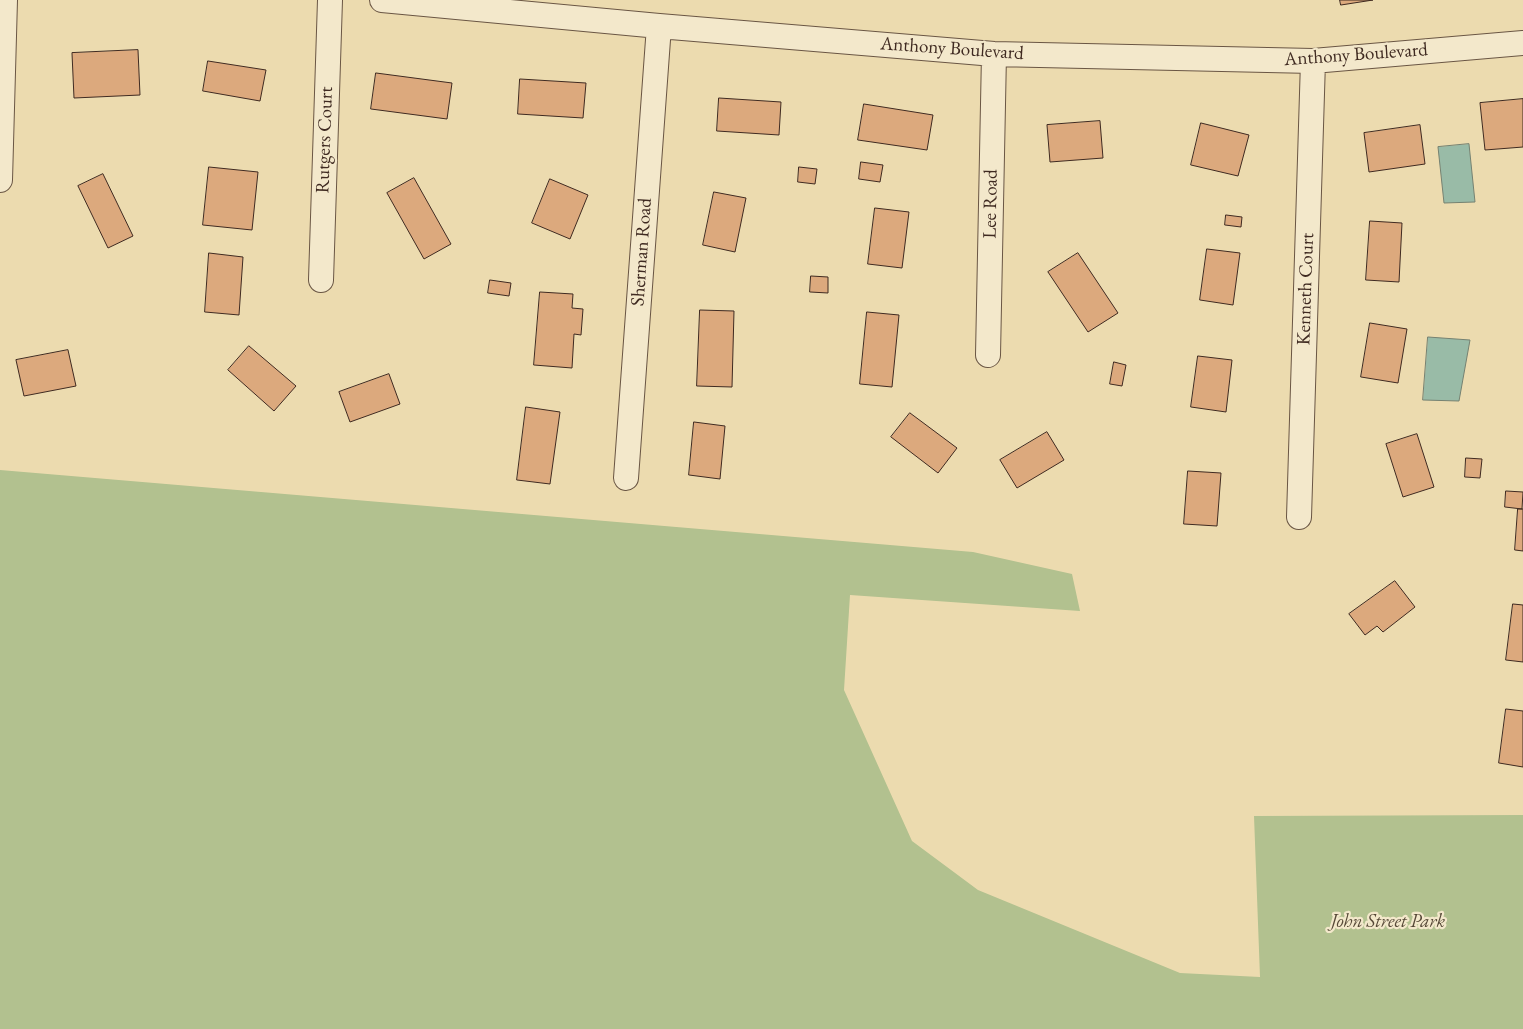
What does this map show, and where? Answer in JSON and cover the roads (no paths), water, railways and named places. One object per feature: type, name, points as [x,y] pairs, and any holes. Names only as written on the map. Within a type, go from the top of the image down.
[{"type":"street","points":[[0,180],[5,0]]},
{"type":"street","name":"Rutgers Court","points":[[321,280],[330,0]]},
{"type":"street","name":"Anthony Boulevard","points":[[382,0],[659,26],[994,54],[1313,61],[1523,43]]},
{"type":"street","name":"Sherman Road","points":[[626,478],[659,26]]},
{"type":"street","name":"Lee Road","points":[[988,354],[994,54]]},
{"type":"street","name":"Kenneth Court","points":[[1299,517],[1313,61]]},
{"type":"park label","name":"John Street Park","points":[[1388,922]]}]
